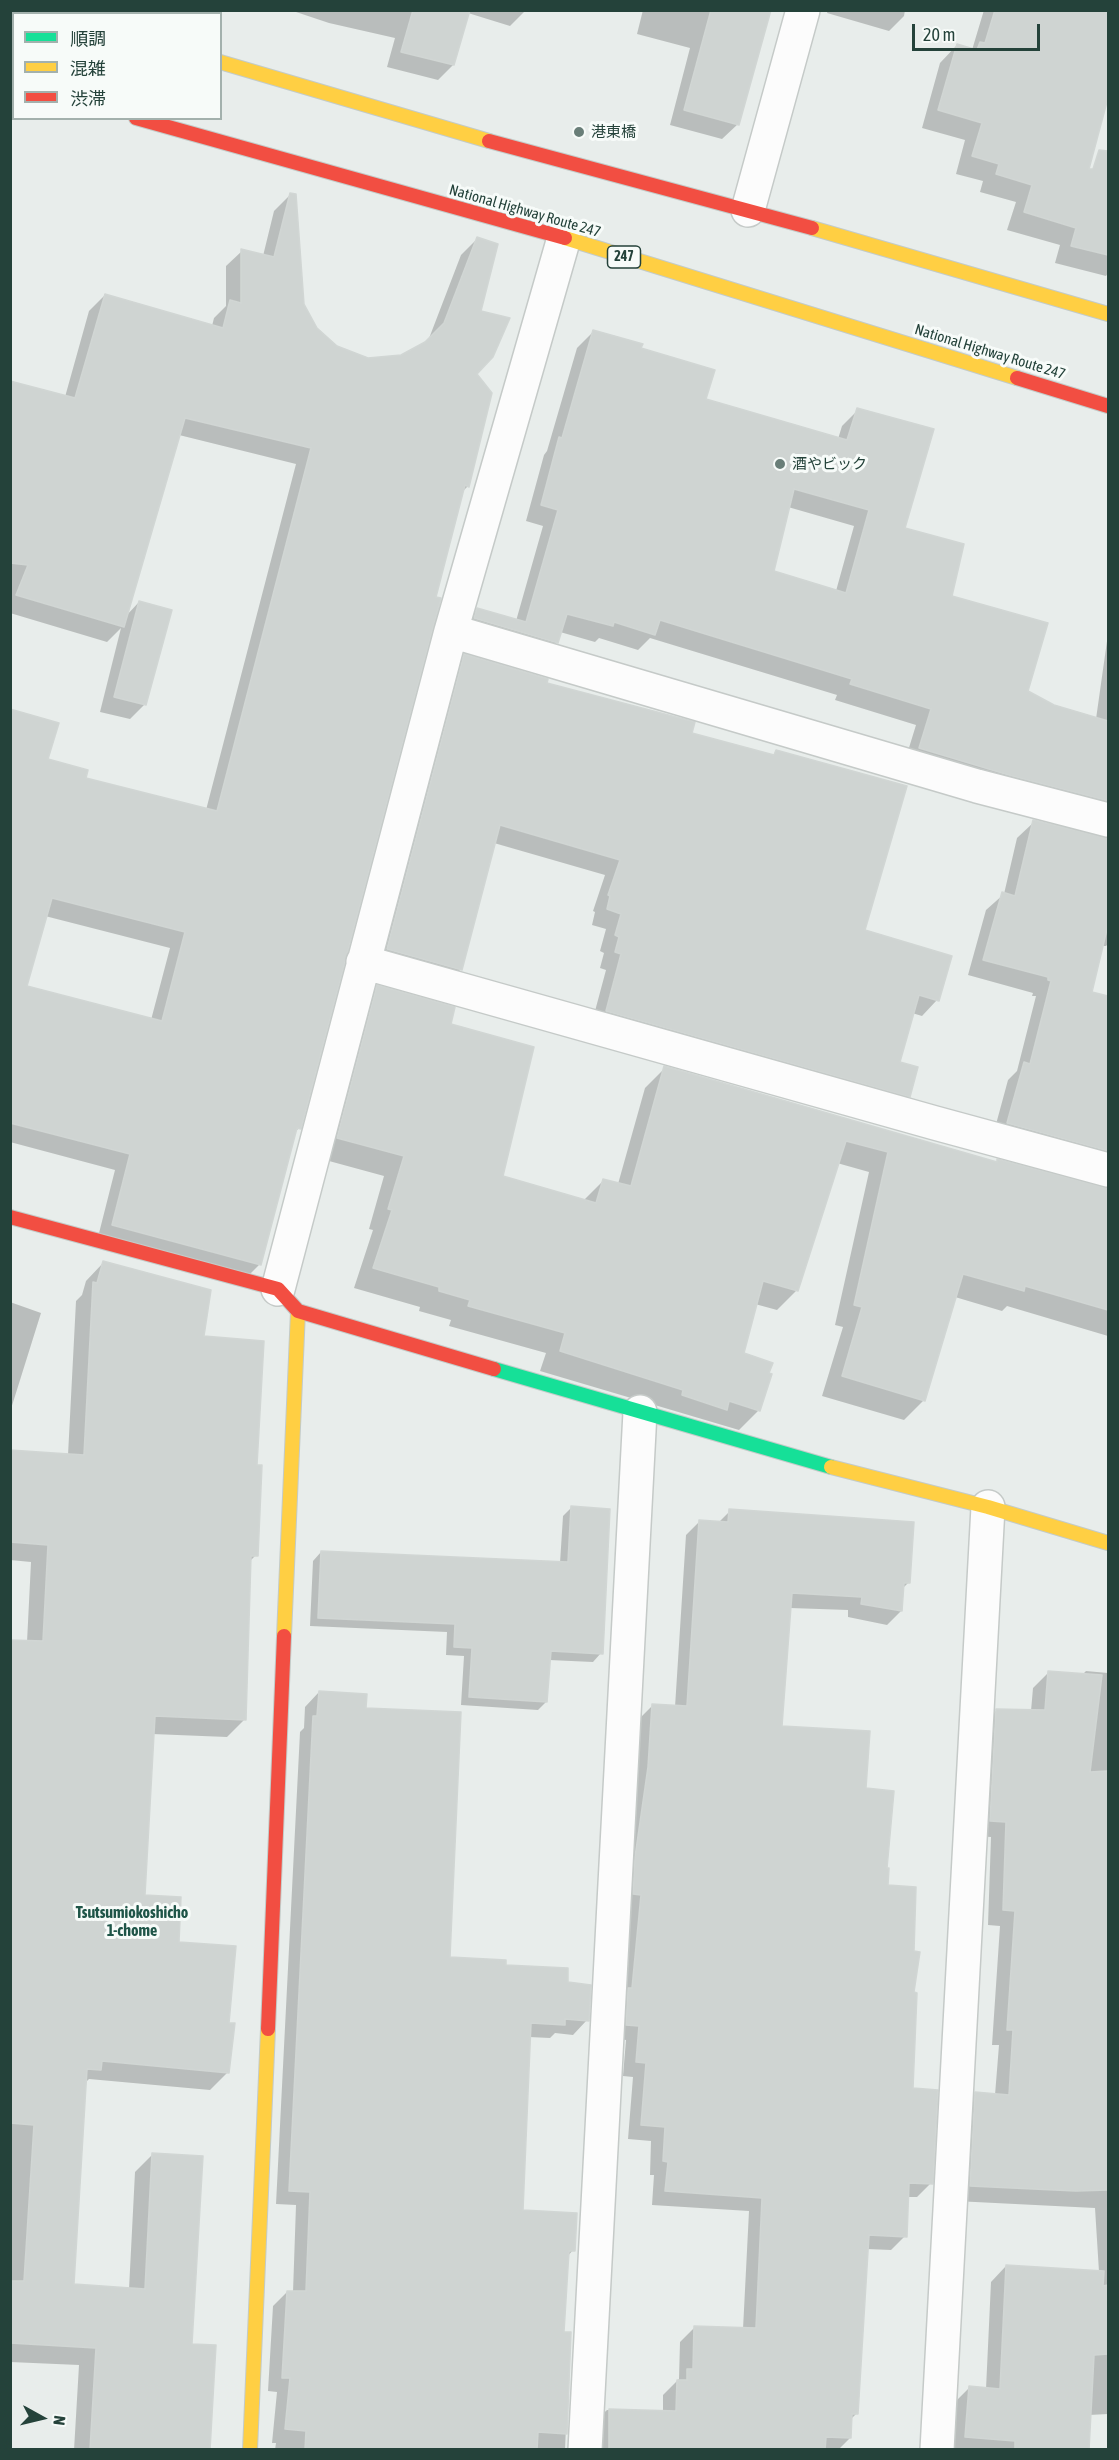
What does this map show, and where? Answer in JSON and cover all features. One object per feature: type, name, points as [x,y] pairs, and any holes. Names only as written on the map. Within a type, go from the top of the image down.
[{"type":"main road","points":[[222,63],[545,158],[748,210],[1108,314]]},
{"type":"main road","name":"National Highway Route 247","points":[[143,120],[564,238],[1108,406]]},
{"type":"main road","points":[[10,1217],[288,1300],[640,1412],[888,1483],[988,1507],[1108,1543]]},
{"type":"main road","points":[[250,2450],[288,1300]]},
{"type":"street","points":[[748,210],[803,10]]},
{"type":"street","points":[[288,1300],[363,962],[451,631],[564,238]]},
{"type":"street","points":[[451,631],[977,786],[1108,820]]},
{"type":"street","points":[[363,962],[1108,1170]]},
{"type":"street","points":[[585,2450],[640,1412]]},
{"type":"street","points":[[937,2450],[988,1507]]},
{"type":"building","points":[[413,10],[470,10],[454,65],[401,52]]},
{"type":"building","points":[[711,10],[771,10],[739,125],[684,110]]},
{"type":"building","points":[[995,10],[1108,10],[1108,98],[1089,169],[1093,169],[1099,150],[1108,151],[1108,255],[1071,246],[1076,228],[1024,212],[1032,185],[996,174],[999,164],[972,156],[982,123],[938,110],[957,44],[977,50],[980,42],[985,43]]},
{"type":"building","points":[[290,193],[296,194],[304,304],[317,328],[337,346],[368,358],[401,355],[425,342],[444,323],[477,237],[498,244],[481,311],[510,318],[493,357],[477,374],[492,393],[469,487],[465,485],[436,597],[441,598],[301,1129],[297,1128],[261,1265],[112,1225],[130,1154],[10,1123],[10,709],[59,723],[48,759],[88,770],[86,778],[217,811],[311,448],[185,418],[124,627],[16,595],[28,565],[10,563],[10,381],[75,398],[105,294],[223,328],[230,300],[241,303],[241,249],[274,257]],"holes":[[[52,898],[185,932],[162,1021],[27,986]]]},
{"type":"building","points":[[593,330],[643,344],[641,348],[715,370],[706,399],[847,440],[857,408],[934,429],[905,528],[964,544],[952,596],[1048,623],[1028,691],[1054,705],[1108,721],[1108,801],[1012,776],[919,748],[931,709],[850,684],[852,679],[660,620],[655,635],[614,622],[613,626],[567,614],[558,643],[474,618],[477,608],[526,622],[558,510],[541,505],[559,437],[562,438]],"holes":[[[794,489],[869,510],[846,593],[774,571]]]},
{"type":"building","points":[[139,601],[172,610],[146,705],[114,697]]},
{"type":"building","points":[[464,654],[548,679],[547,683],[695,722],[692,733],[774,755],[776,750],[907,786],[865,930],[952,956],[939,1001],[919,995],[900,1062],[918,1067],[910,1097],[606,1011],[621,954],[615,952],[619,937],[615,935],[621,914],[607,909],[610,896],[608,895],[620,860],[500,825],[462,970],[387,949]]},
{"type":"building","points":[[1033,820],[1108,838],[1108,925],[1092,992],[1108,996],[1108,1151],[1007,1123],[1024,1062],[1030,1064],[1051,981],[1048,977],[983,960],[1002,892],[1015,896]]},
{"type":"building","points":[[377,985],[455,1007],[451,1024],[534,1047],[503,1176],[596,1203],[603,1179],[631,1186],[664,1066],[997,1162],[997,1159],[1108,1188],[1108,1310],[1025,1286],[1024,1291],[963,1274],[925,1401],[842,1376],[862,1307],[854,1305],[888,1152],[846,1141],[798,1291],[763,1281],[744,1353],[773,1363],[769,1373],[772,1374],[760,1411],[729,1401],[727,1410],[682,1395],[683,1390],[560,1351],[565,1333],[468,1306],[470,1300],[439,1291],[439,1287],[373,1268],[392,1210],[388,1209],[404,1156],[337,1138]]},
{"type":"building","points":[[103,1261],[211,1290],[204,1336],[264,1341],[257,1465],[262,1465],[258,1556],[251,1556],[246,1720],[155,1716],[145,1895],[181,1897],[179,1942],[236,1946],[229,2023],[235,2023],[229,2073],[102,2061],[101,2070],[87,2069],[74,2284],[145,2289],[152,2153],[203,2156],[192,2344],[216,2345],[210,2450],[90,2450],[96,2348],[10,2343],[10,2281],[24,2281],[34,2125],[10,2123],[10,1640],[43,1641],[48,1545],[10,1542],[10,1450],[84,1455],[93,1282],[97,1283]]},
{"type":"building","points":[[571,1506],[610,1509],[603,1654],[551,1651],[547,1702],[469,1697],[472,1648],[454,1647],[455,1624],[318,1618],[321,1551],[568,1562]]},
{"type":"building","points":[[729,1509],[914,1522],[910,1583],[904,1583],[902,1611],[861,1604],[862,1597],[792,1593],[782,1726],[870,1731],[866,1788],[894,1791],[887,1868],[889,1868],[888,1885],[916,1887],[914,1951],[920,1952],[914,1992],[917,1993],[913,2088],[938,2090],[933,2184],[909,2183],[907,2237],[869,2235],[858,2414],[852,2414],[851,2438],[826,2437],[825,2450],[609,2450],[609,2409],[676,2411],[677,2380],[687,2380],[687,2369],[693,2369],[694,2326],[756,2328],[762,2198],[665,2191],[668,2162],[663,2161],[665,2127],[641,2125],[646,2063],[636,2062],[639,2026],[626,2025],[628,1988],[632,1988],[641,1895],[633,1894],[635,1857],[648,1767],[652,1704],[687,1706],[699,1520],[728,1522]]},
{"type":"building","points":[[1048,1671],[1102,1675],[1090,1772],[1108,1771],[1108,2190],[1076,2191],[970,2186],[975,2092],[1009,2095],[1013,2030],[1007,2030],[1015,1911],[1003,1910],[1006,1822],[990,1821],[996,1709],[1045,1710]]},
{"type":"building","points":[[319,1691],[367,1694],[366,1708],[461,1712],[450,1957],[506,1960],[506,1965],[568,1968],[568,1982],[591,1985],[589,2021],[565,2019],[565,2025],[531,2023],[523,2210],[577,2213],[575,2251],[569,2251],[564,2332],[571,2332],[567,2434],[538,2432],[537,2450],[305,2450],[306,2431],[285,2429],[290,2378],[282,2378],[287,2291],[306,2291],[310,2192],[289,2191],[313,1716],[317,1716]]},
{"type":"building","points":[[1006,2265],[1104,2271],[1103,2286],[1108,2285],[1108,2354],[1094,2355],[1089,2450],[1015,2450],[1015,2441],[965,2437],[969,2386],[1000,2389]]},
{"type":"traffic: fast","points":[[49,10],[54,12]]},
{"type":"traffic: fast","points":[[494,1369],[831,1467]]},
{"type":"traffic: slow","points":[[222,63],[489,141]]},
{"type":"traffic: slow","points":[[812,228],[1108,314]]},
{"type":"traffic: slow","points":[[565,238],[1017,378]]},
{"type":"traffic: slow","points":[[284,1636],[298,1311]]},
{"type":"traffic: slow","points":[[831,1467],[988,1507],[1108,1543]]},
{"type":"traffic: slow","points":[[250,2450],[268,2029]]},
{"type":"traffic: jam","points":[[143,120],[565,238]]},
{"type":"traffic: jam","points":[[489,141],[812,228]]},
{"type":"traffic: jam","points":[[1017,378],[1108,406]]},
{"type":"traffic: jam","points":[[10,1217],[278,1289],[298,1311],[494,1369]]},
{"type":"traffic: jam","points":[[268,2029],[284,1636]]},
{"type":"place","name":"港東橋","points":[[579,132]]},
{"type":"place","name":"酒やビック","points":[[780,464]]},
{"type":"district","name":"Tsutsumiokoshicho 1-chome","points":[[132,1922]]}]
